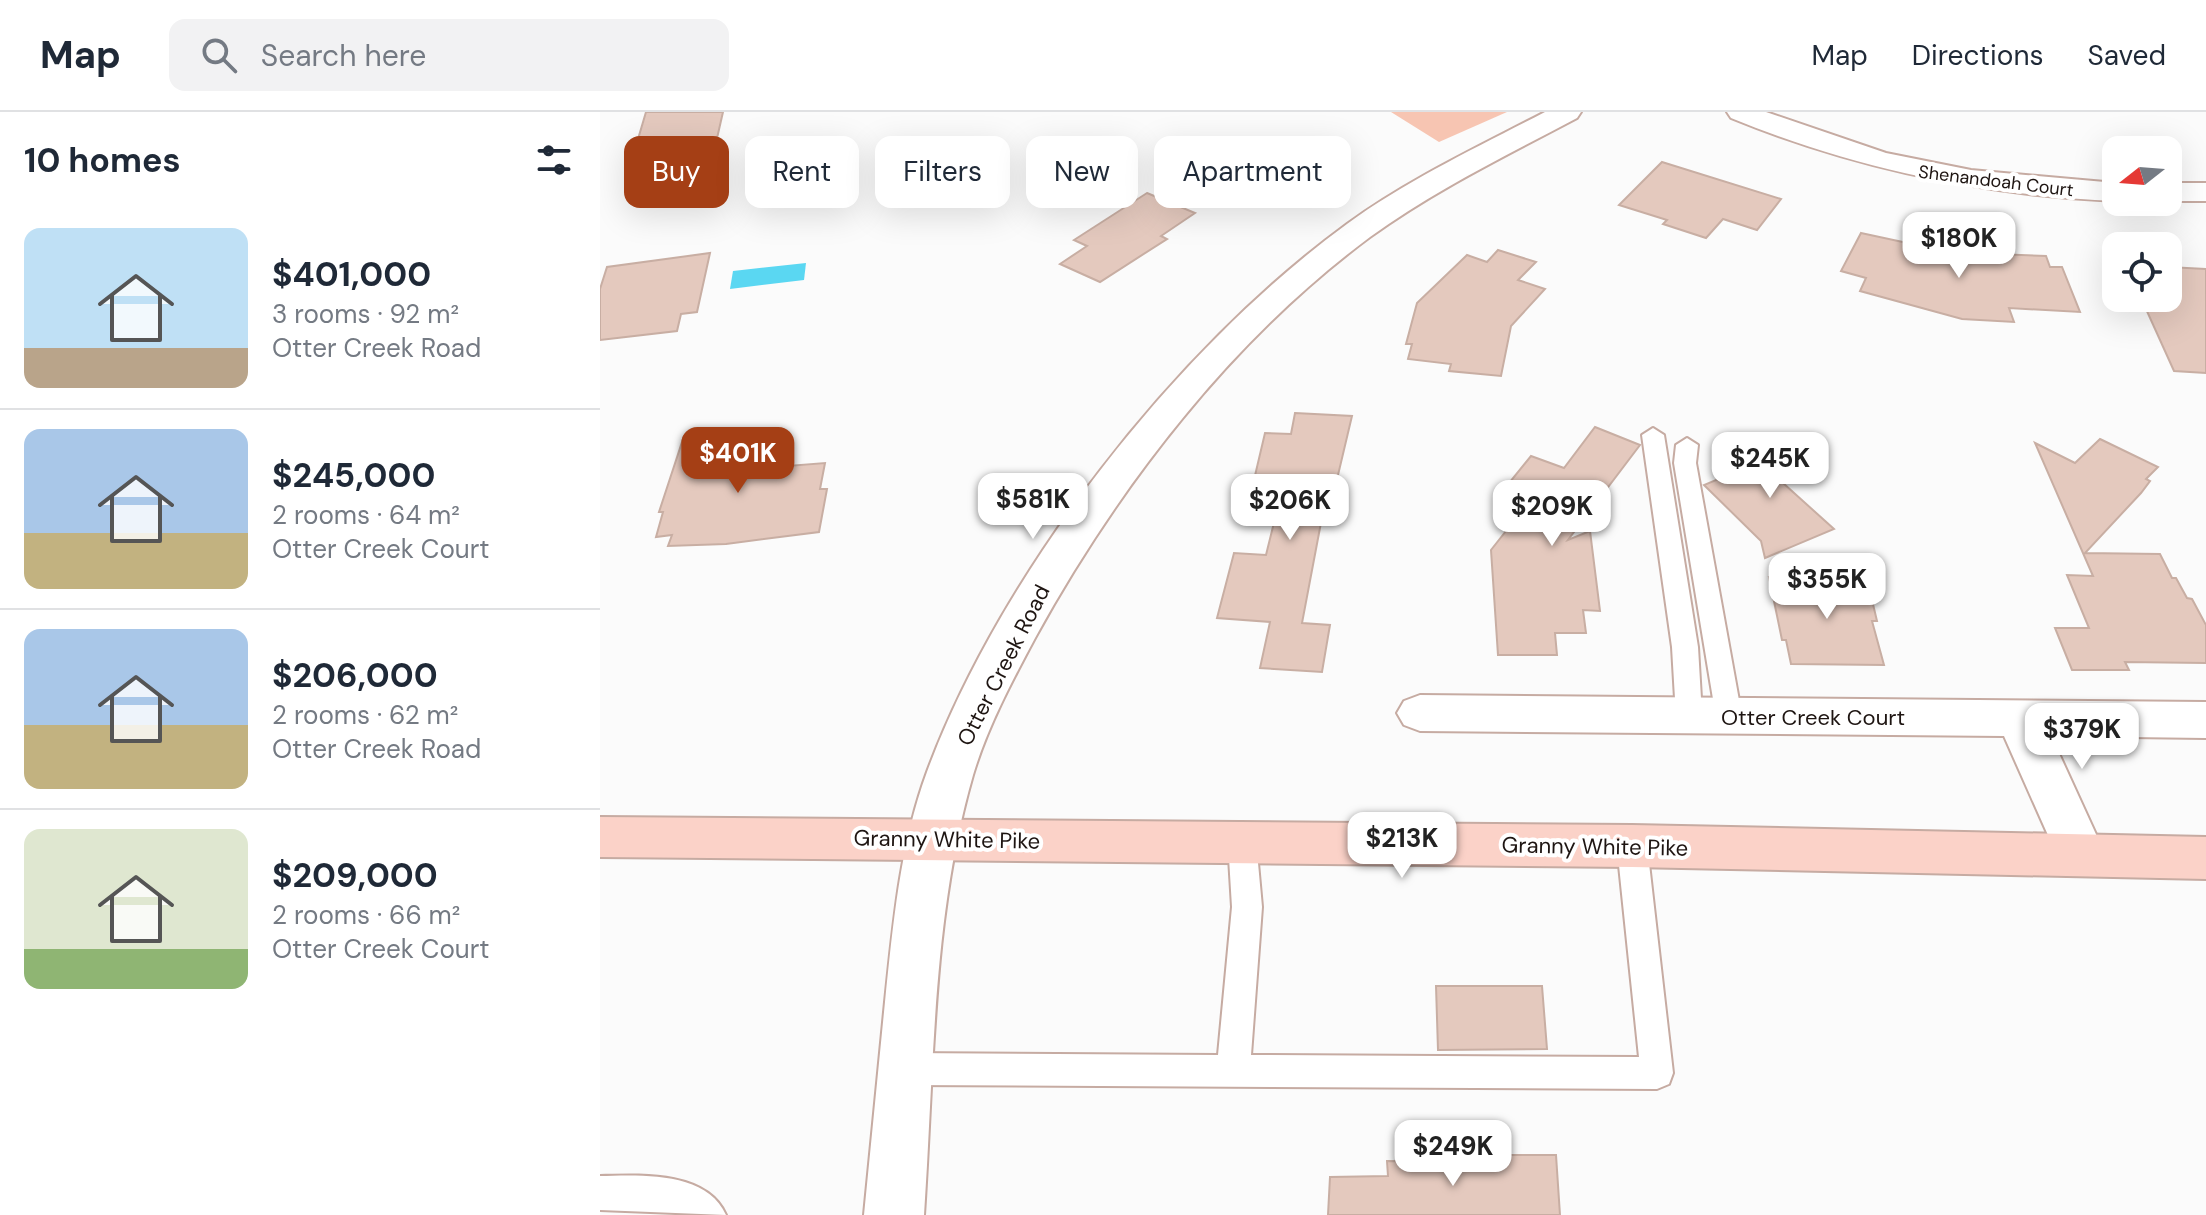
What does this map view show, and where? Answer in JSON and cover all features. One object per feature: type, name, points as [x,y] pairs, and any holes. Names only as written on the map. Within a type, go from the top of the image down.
[{"type":"main road","name":"Granny White Pike","points":[[602,840],[1242,841],[2206,858]]},
{"type":"street","name":"Otter Creek Road","points":[[894,1215],[921,893],[950,773],[969,725],[1012,638],[1093,510],[1182,397],[1274,303],[1357,232],[1424,187],[1567,112]]},
{"type":"street","name":"Shenandoah Court","points":[[1741,112],[1835,150],[1929,175],[2026,188],[2102,191]]},
{"type":"street","points":[[2182,192],[2206,192]]},
{"type":"street","name":"Otter Creek Court","points":[[1420,713],[2206,720]]},
{"type":"street","points":[[2019,717],[2080,854]]},
{"type":"lane","points":[[1653,435],[1685,647],[1709,716]]},
{"type":"lane","points":[[1687,445],[1685,463],[1700,559],[1709,716]]},
{"type":"lane","points":[[1671,559],[1700,559]]},
{"type":"lane","points":[[1233,1073],[1247,907],[1242,841]]},
{"type":"lane","points":[[904,1069],[1657,1073],[1632,846]]},
{"type":"lane","points":[[600,1193],[667,1196],[700,1207],[708,1215]]},
{"type":"shaded area","points":[[1391,112],[1507,112],[1439,142]]},
{"type":"water","points":[[806,263],[804,280],[730,289],[733,271]]},
{"type":"building","points":[[646,112],[723,112],[718,136],[639,136]]},
{"type":"building","points":[[1662,162],[1781,199],[1757,230],[1723,219],[1706,238],[1663,224],[1667,220],[1619,205]]},
{"type":"building","points":[[1147,193],[1154,196],[1154,208],[1183,208],[1195,213],[1161,236],[1167,239],[1100,282],[1060,264],[1087,246],[1074,240],[1124,208],[1138,208],[1138,199]]},
{"type":"building","points":[[1861,233],[2000,263],[1997,254],[2046,256],[2050,267],[2062,267],[2080,312],[2009,308],[2014,322],[1962,319],[1860,291],[1866,278],[1841,271]]},
{"type":"building","points":[[1498,250],[1536,262],[1518,280],[1545,289],[1511,326],[1501,376],[1449,371],[1451,364],[1408,359],[1412,344],[1406,344],[1417,303],[1467,255],[1487,262]]},
{"type":"building","points":[[710,253],[697,312],[681,314],[677,331],[600,340],[600,289],[607,267]]},
{"type":"building","points":[[2182,268],[2206,269],[2206,373],[2174,371],[2147,312],[2182,312]]},
{"type":"building","points":[[1295,413],[1352,416],[1329,513],[1323,512],[1302,623],[1330,625],[1322,672],[1260,668],[1270,622],[1217,618],[1234,553],[1266,555],[1283,486],[1253,484],[1265,433],[1291,434]]},
{"type":"building","points":[[1595,427],[1640,445],[1568,540],[1590,531],[1600,611],[1583,610],[1586,633],[1555,633],[1557,655],[1498,655],[1491,550],[1525,507],[1521,505],[1527,497],[1505,488],[1531,456],[1564,468]]},
{"type":"building","points":[[740,431],[732,461],[791,456],[788,466],[825,463],[820,489],[827,489],[819,532],[726,544],[668,546],[672,535],[656,537],[663,512],[659,512],[684,436]]},
{"type":"building","points":[[2100,439],[2158,467],[2146,479],[2150,481],[2141,493],[2085,553],[2160,554],[2172,578],[2176,578],[2187,598],[2192,599],[2206,625],[2206,663],[2125,662],[2129,670],[2072,670],[2055,628],[2089,628],[2067,575],[2093,576],[2035,443],[2075,463]]},
{"type":"building","points":[[1781,443],[1813,470],[1783,483],[1834,529],[1765,558],[1761,541],[1704,485],[1745,468],[1737,461]]},
{"type":"building","points":[[1769,577],[1867,579],[1877,621],[1872,621],[1884,665],[1791,664],[1786,640],[1782,640]]},
{"type":"building","points":[[1436,986],[1542,986],[1547,1049],[1438,1050]]},
{"type":"building","points":[[1478,1155],[1556,1155],[1560,1215],[1328,1215],[1330,1177],[1388,1176],[1387,1161],[1478,1162]]}]
